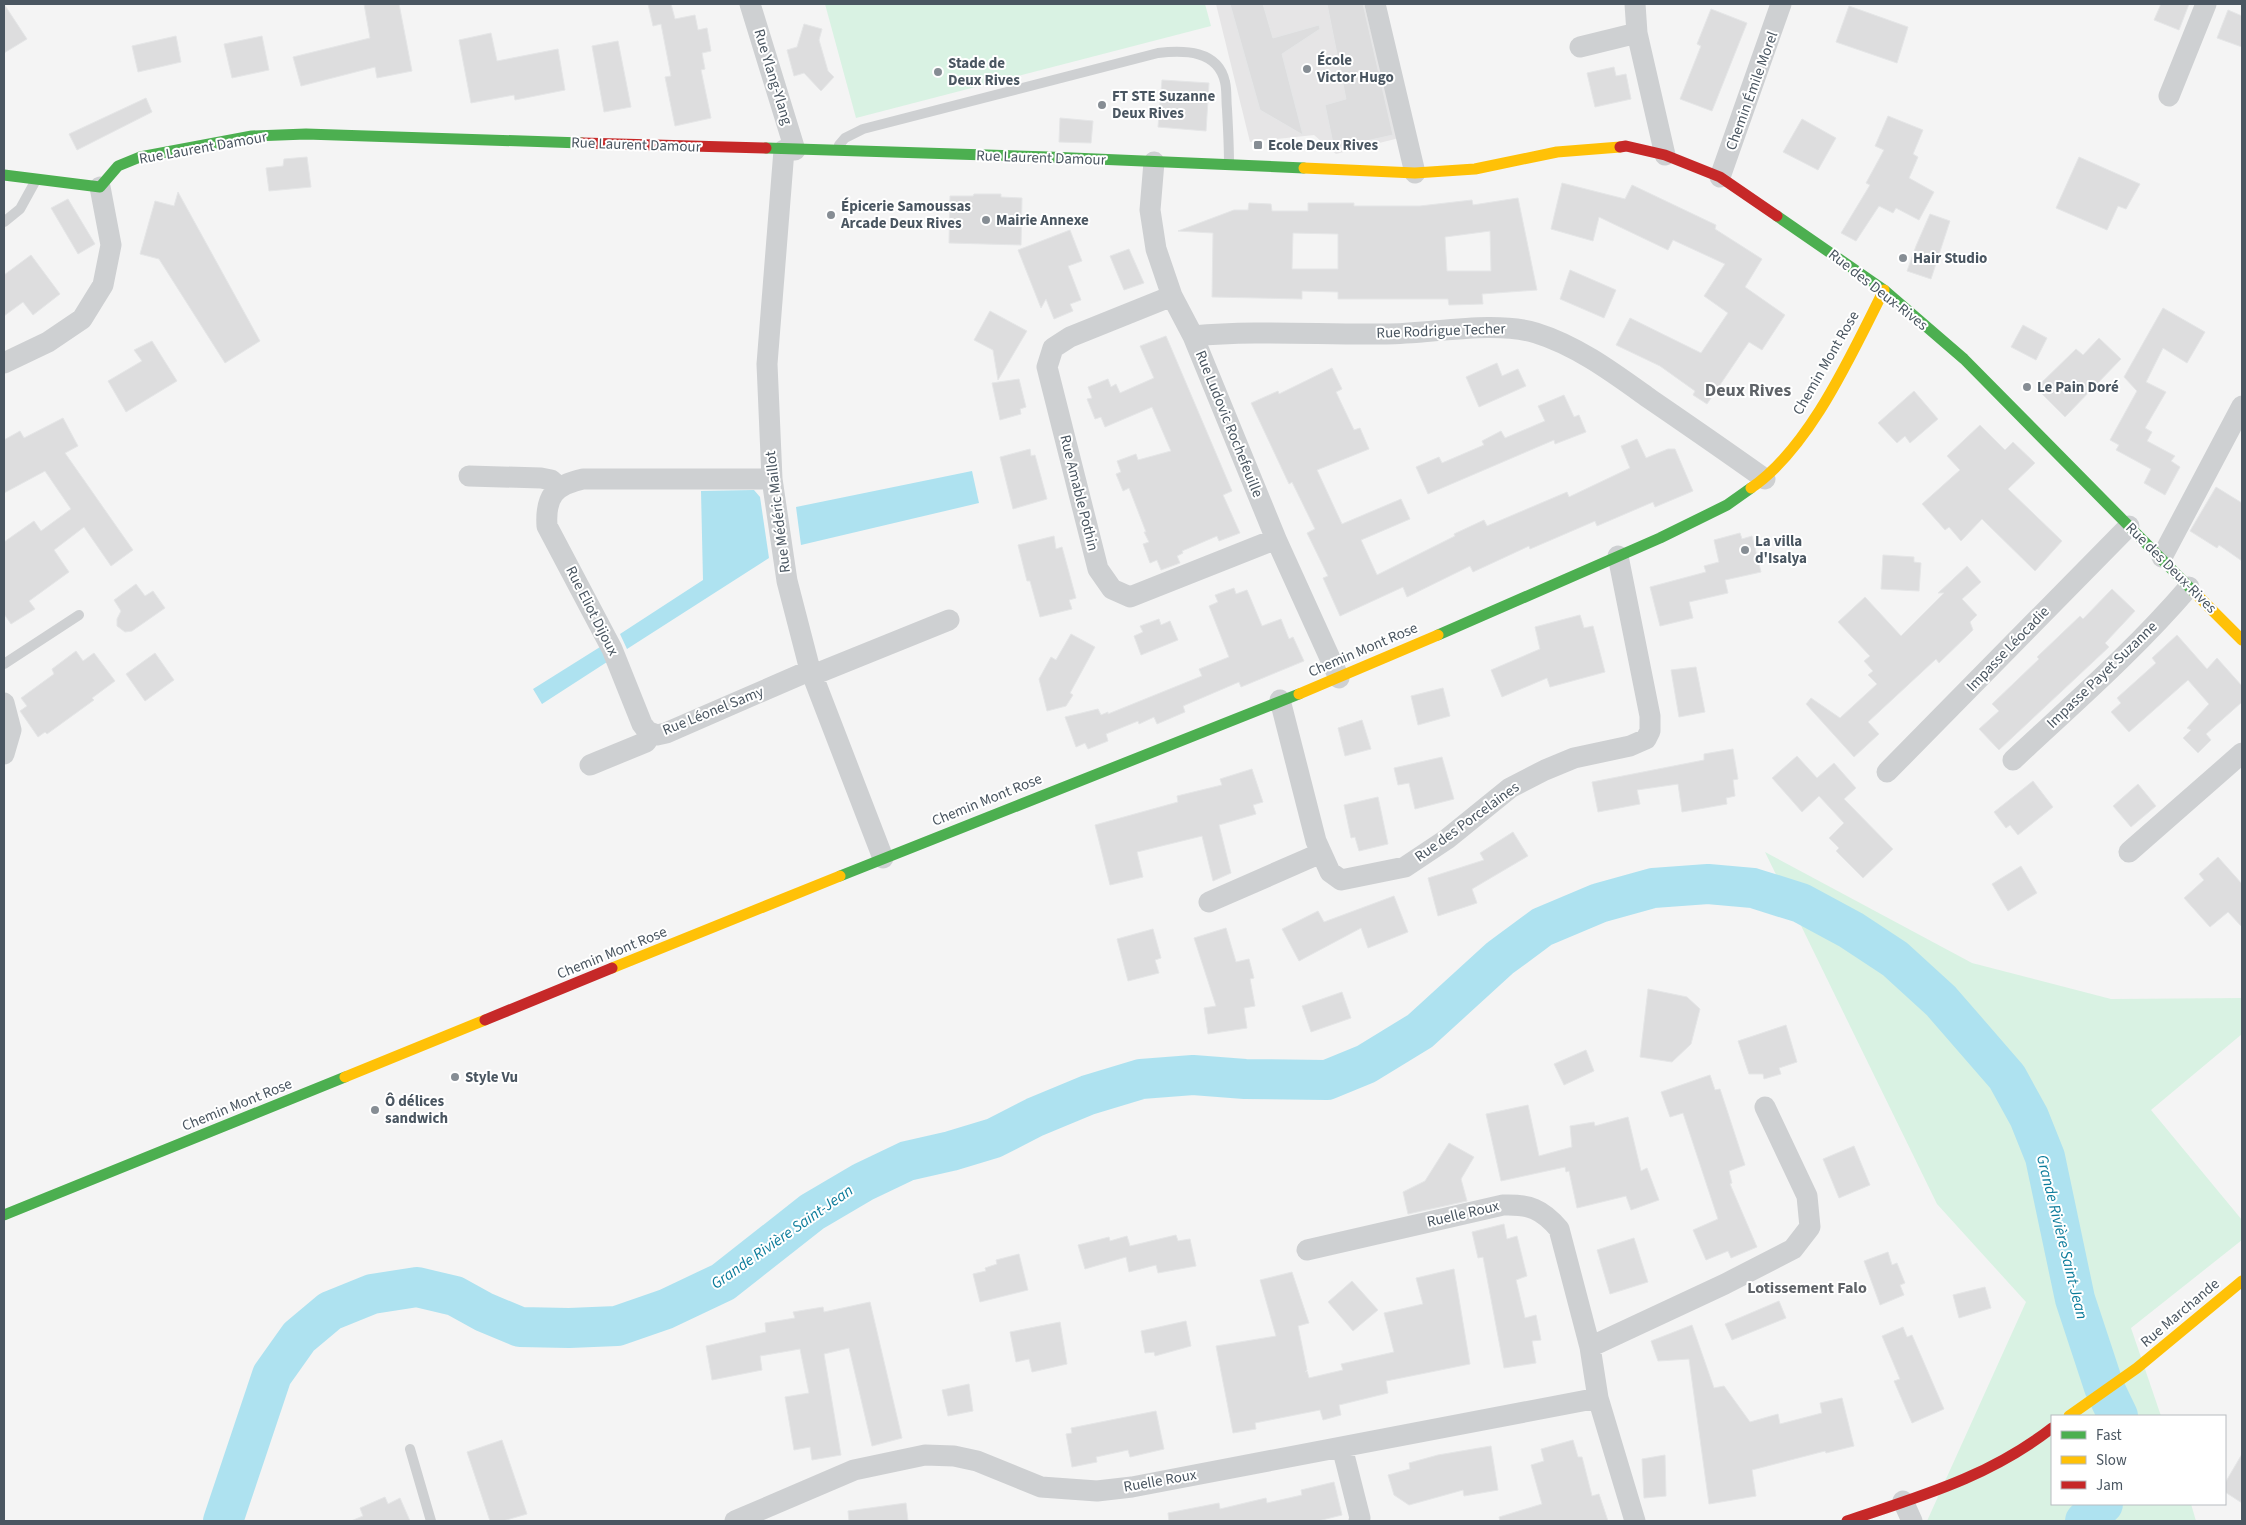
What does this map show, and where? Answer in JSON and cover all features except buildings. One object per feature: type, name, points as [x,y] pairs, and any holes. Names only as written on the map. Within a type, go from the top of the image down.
[{"type":"street","name":"Rue Ylang-Ylang","points":[[750,4],[789,150]]},
{"type":"street","points":[[1375,4],[1415,173]]},
{"type":"street","points":[[1634,4],[1637,33],[1665,155]]},
{"type":"street","name":"Chemin Émile Morel","points":[[1720,177],[1782,4]]},
{"type":"street","points":[[2169,96],[2206,4]]},
{"type":"street","points":[[1580,47],[1637,33]]},
{"type":"street","name":"Rue Laurent Damour","points":[[100,187],[118,166],[140,157],[252,136],[316,134],[1154,162],[1415,173]]},
{"type":"street","name":"Rue des Deux-Rives","points":[[1415,173],[1475,169],[1558,152],[1626,146],[1665,155],[1720,177],[1884,290],[1964,359],[2162,557],[2242,640]]},
{"type":"street","name":"Rue Médéric Maillot","points":[[789,150],[767,364],[772,479],[786,581],[812,672],[883,858]]},
{"type":"street","name":"Rue Ludovic Rochefeuille","points":[[1154,162],[1150,210],[1156,249],[1172,296],[1193,336],[1276,539],[1339,678]]},
{"type":"street","points":[[4,175],[100,187],[111,245],[103,285],[82,319],[48,342],[4,363]]},
{"type":"street","name":"Chemin Mont Rose","points":[[4,1215],[883,858],[1339,678],[1618,556],[1727,505],[1765,479],[1787,456],[1820,409],[1853,352],[1884,290]]},
{"type":"street","name":"Rue Amable Pothin","points":[[1172,296],[1070,338],[1053,348],[1047,367],[1098,569],[1112,589],[1130,596],[1276,539]]},
{"type":"street","name":"Rue Rodrigue Techer","points":[[1193,336],[1235,332],[1387,334],[1486,328],[1535,332],[1553,339],[1603,365],[1765,479]]},
{"type":"street","points":[[2162,557],[2242,406]]},
{"type":"street","points":[[468,476],[541,478],[551,480],[559,487],[568,482],[583,478],[772,479]]},
{"type":"street","name":"Rue Eliot Dijoux","points":[[559,487],[549,501],[546,512],[547,526],[612,649],[642,724],[648,732],[652,733]]},
{"type":"street","name":"Impasse Léocadie","points":[[1887,772],[2129,526]]},
{"type":"street","name":"Rue des Porcelaines","points":[[1280,700],[1316,841],[1330,872],[1341,880],[1405,867],[1447,839],[1510,788],[1574,758],[1630,746],[1646,739],[1650,731],[1650,716],[1618,556]]},
{"type":"street","name":"Impasse Payet Suzanne","points":[[2012,760],[2169,611],[2189,586]]},
{"type":"street","name":"Rue Léonel Samy","points":[[590,765],[646,742],[652,733],[657,735],[666,733],[812,672],[950,620]]},
{"type":"street","points":[[4,703],[10,730],[4,754]]},
{"type":"street","points":[[2129,852],[2242,753]]},
{"type":"street","points":[[1209,902],[1321,853]]},
{"type":"street","points":[[1590,1347],[1726,1284],[1793,1249],[1810,1227],[1807,1196],[1765,1107]]},
{"type":"street","name":"Ruelle Roux","points":[[1307,1250],[1503,1205],[1517,1204],[1534,1208],[1548,1216],[1559,1229],[1590,1347],[1598,1398],[1635,1521]]},
{"type":"street","name":"Rue Marchande","points":[[2070,1415],[2137,1368],[2242,1281]]},
{"type":"street","name":"Ruelle Roux","points":[[734,1521],[854,1470],[925,1455],[954,1456],[977,1461],[1001,1469],[1041,1488],[1097,1491],[1132,1487],[1598,1398]]},
{"type":"street","points":[[1847,1521],[1990,1468],[2028,1447],[2051,1429]]},
{"type":"street","points":[[1342,1447],[1360,1518],[1359,1521]]},
{"type":"street","points":[[1904,1501],[1912,1521]]},
{"type":"lane","points":[[834,151],[846,138],[863,129],[1158,53],[1179,51],[1192,52],[1204,56],[1214,61],[1221,69],[1226,82],[1229,165]]},
{"type":"lane","points":[[4,222],[20,209],[36,180]]},
{"type":"lane","points":[[4,664],[79,615]]},
{"type":"lane","points":[[410,1449],[431,1521]]},
{"type":"shaded area","name":"École Victor Hugo","points":[[1216,4],[1364,4],[1399,138],[1336,154],[1314,135],[1250,142]]},
{"type":"green space","name":"Stade de Deux Rives","points":[[825,4],[1205,4],[1211,26],[856,118]]},
{"type":"green space","points":[[1765,852],[1972,963],[2111,999],[2242,998],[2242,1034],[2151,1110],[2242,1220],[2242,1240],[2131,1328],[2161,1415],[2051,1415],[2051,1505],[2191,1505],[2196,1521],[1927,1521],[2026,1302],[1937,1204]]},
{"type":"water","points":[[972,471],[979,503],[801,545],[796,507]]},
{"type":"water","points":[[754,490],[760,497],[769,558],[627,649],[620,634],[703,580],[701,491]]},
{"type":"water","points":[[600,647],[607,662],[542,704],[533,689]]},
{"type":"waterway","name":"Grande Rivière Saint-Jean","points":[[223,1521],[272,1375],[299,1337],[330,1311],[372,1294],[417,1287],[455,1296],[484,1312],[520,1327],[569,1328],[617,1326],[666,1309],[723,1282],[812,1212],[863,1182],[907,1161],[951,1151],[994,1138],[1035,1117],[1088,1095],[1141,1079],[1193,1075],[1245,1079],[1327,1080],[1366,1064],[1420,1031],[1500,958],[1542,927],[1599,903],[1653,888],[1708,884],[1753,888],[1801,903],[1851,930],[1895,959],[1941,1001],[2007,1077],[2029,1117],[2045,1157],[2075,1299],[2104,1387],[2118,1415]]},
{"type":"waterway","name":"Grande Rivière Saint-Jean","points":[[2085,1521],[2102,1505]]},
{"type":"traffic: fast","points":[[4,175],[100,187],[118,166],[140,157],[252,136],[306,134],[582,143]]},
{"type":"traffic: fast","points":[[766,148],[1049,157],[1304,168]]},
{"type":"traffic: fast","points":[[1777,216],[1884,290],[1964,359],[2195,593]]},
{"type":"traffic: fast","points":[[1438,635],[1660,538],[1727,505],[1751,488]]},
{"type":"traffic: fast","points":[[840,876],[1299,694]]},
{"type":"traffic: fast","points":[[4,1215],[345,1077]]},
{"type":"traffic: slow","points":[[1304,168],[1415,173],[1475,169],[1557,152],[1620,147]]},
{"type":"traffic: slow","points":[[1751,488],[1772,471],[1811,424],[1828,398],[1884,290]]},
{"type":"traffic: slow","points":[[2195,593],[2242,640]]},
{"type":"traffic: slow","points":[[1299,694],[1438,635]]},
{"type":"traffic: slow","points":[[612,968],[840,876]]},
{"type":"traffic: slow","points":[[345,1077],[485,1020]]},
{"type":"traffic: slow","points":[[2070,1415],[2137,1368],[2242,1281]]},
{"type":"traffic: jam","points":[[582,143],[766,148]]},
{"type":"traffic: jam","points":[[1620,147],[1626,146],[1665,155],[1720,177],[1777,216]]},
{"type":"traffic: jam","points":[[485,1020],[612,968]]},
{"type":"traffic: jam","points":[[1847,1521],[1954,1484],[2004,1460],[2051,1429]]},
{"type":"place","name":"École Victor Hugo","points":[[1307,69]]},
{"type":"place","name":"Stade de Deux Rives","points":[[938,72]]},
{"type":"place","name":"FT STE Suzanne Deux Rives","points":[[1102,105]]},
{"type":"place","name":"Ecole Deux Rives","points":[[1258,145]]},
{"type":"place","name":"Épicerie Samoussas Arcade Deux Rives","points":[[831,215]]},
{"type":"place","name":"Mairie Annexe","points":[[986,220]]},
{"type":"place","name":"Hair Studio","points":[[1903,258]]},
{"type":"place","name":"Le Pain Doré","points":[[2027,387]]},
{"type":"place","name":"La villa d'Isalya","points":[[1745,550]]},
{"type":"place","name":"Style Vu","points":[[455,1077]]},
{"type":"place","name":"Ô délices sandwich","points":[[375,1110]]},
{"type":"district","name":"Deux Rives","points":[[1748,390]]},
{"type":"district","name":"Lotissement Falo","points":[[1807,1288]]}]
